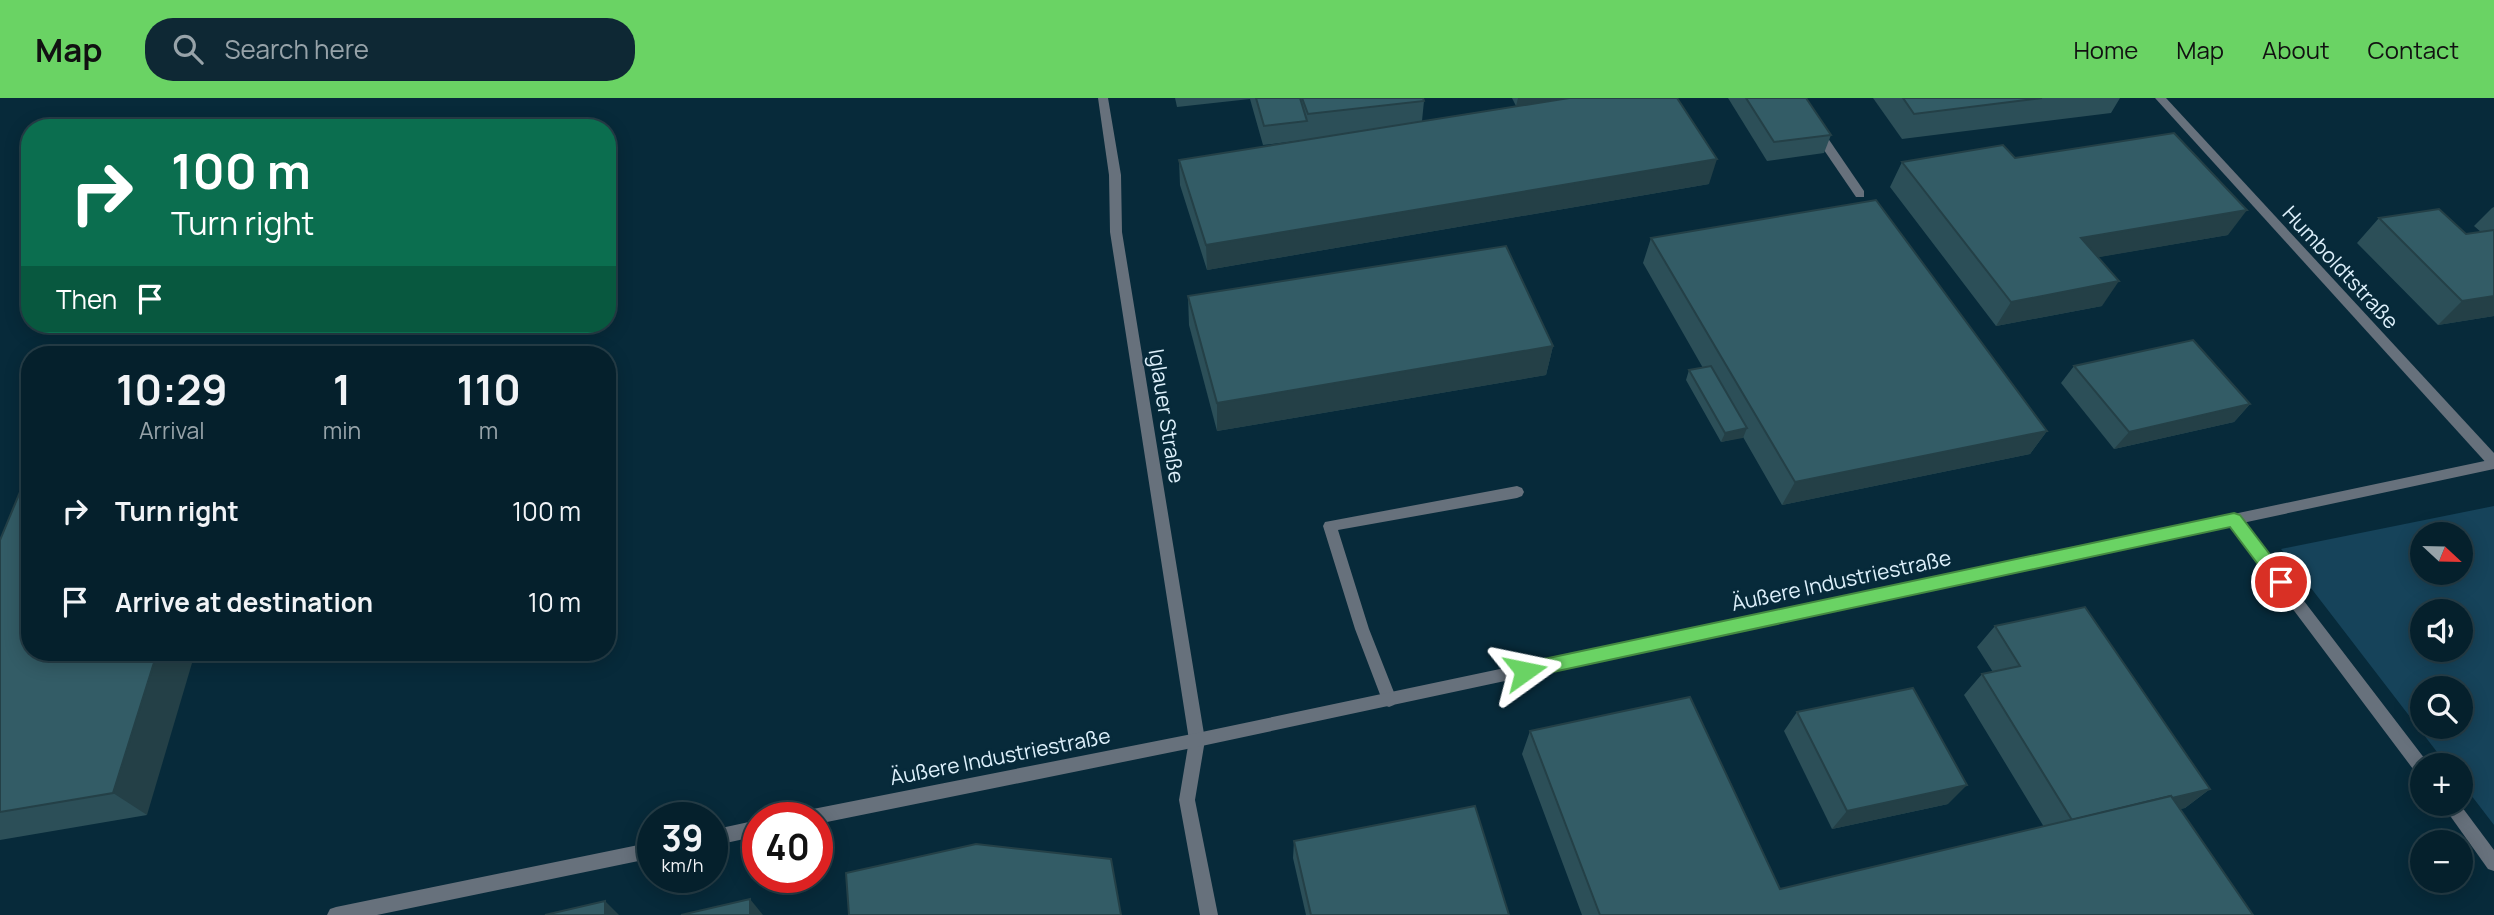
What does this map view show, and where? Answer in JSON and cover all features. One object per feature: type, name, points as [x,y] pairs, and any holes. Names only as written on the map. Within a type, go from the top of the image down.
[{"type":"street","name":"Iglauer Straße","points":[[1102,98],[1115,175],[1116,232],[1197,740]]},
{"type":"street","name":"Humboldtstraße","points":[[2160,98],[2494,463]]},
{"type":"street","points":[[1809,119],[1860,194]]},
{"type":"street","name":"Äußere Industriestraße","points":[[833,813],[1197,740],[2494,463]]},
{"type":"street","points":[[1389,699],[1362,629],[1329,526],[1517,492]]},
{"type":"street","points":[[2234,520],[2411,753]]},
{"type":"street","points":[[1197,740],[1187,800],[1209,915]]},
{"type":"street","points":[[2459,816],[2494,863]]},
{"type":"street","points":[[336,915],[637,853]]},
{"type":"shaded area","points":[[2494,506],[2494,825],[2473,798],[2473,753],[2438,753],[2427,739],[2473,739],[2473,676],[2410,676],[2410,717],[2281,549],[2410,523],[2410,585],[2473,585],[2473,522],[2415,522]]},
{"type":"building","points":[[1256,98],[1300,98],[1307,121],[1264,126]]},
{"type":"building","points":[[1302,98],[1423,98],[1424,101],[1308,114]]},
{"type":"building","points":[[1569,98],[1677,98],[1717,159],[1206,245],[1179,160]]},
{"type":"building","points":[[1746,98],[1806,98],[1831,135],[1774,142]]},
{"type":"building","points":[[1903,98],[2042,98],[1914,114]]},
{"type":"building","points":[[2174,133],[2247,210],[2081,238],[2119,281],[2011,302],[1902,162],[2003,145],[2015,158]]},
{"type":"building","points":[[1876,200],[2047,431],[1795,482],[1651,238]]},
{"type":"building","points":[[2439,209],[2466,234],[2494,230],[2494,296],[2462,301],[2379,218]]},
{"type":"building","points":[[1506,246],[1553,346],[1217,403],[1188,296]]},
{"type":"building","points":[[2193,340],[2250,404],[2129,432],[2074,366]]},
{"type":"building","points":[[1711,366],[1747,428],[1725,433],[1689,370]]},
{"type":"building","points":[[21,490],[21,661],[154,661],[113,793],[0,812],[0,540]]},
{"type":"building","points":[[2085,607],[2210,789],[2072,820],[1982,674],[2020,666],[1995,626]]},
{"type":"building","points":[[1913,688],[1967,785],[1847,811],[1797,712]]},
{"type":"building","points":[[1690,697],[1780,889],[2171,796],[2253,915],[1600,915],[1530,731]]},
{"type":"building","points":[[1475,806],[1509,915],[1311,915],[1294,841]]},
{"type":"building","points":[[976,844],[1111,859],[1121,915],[849,915],[846,873]]},
{"type":"building","points":[[750,899],[750,915],[681,915]]},
{"type":"building","points":[[605,901],[605,915],[545,915]]},
{"type":"route","points":[[1525,671],[2234,520],[2281,582]]}]
